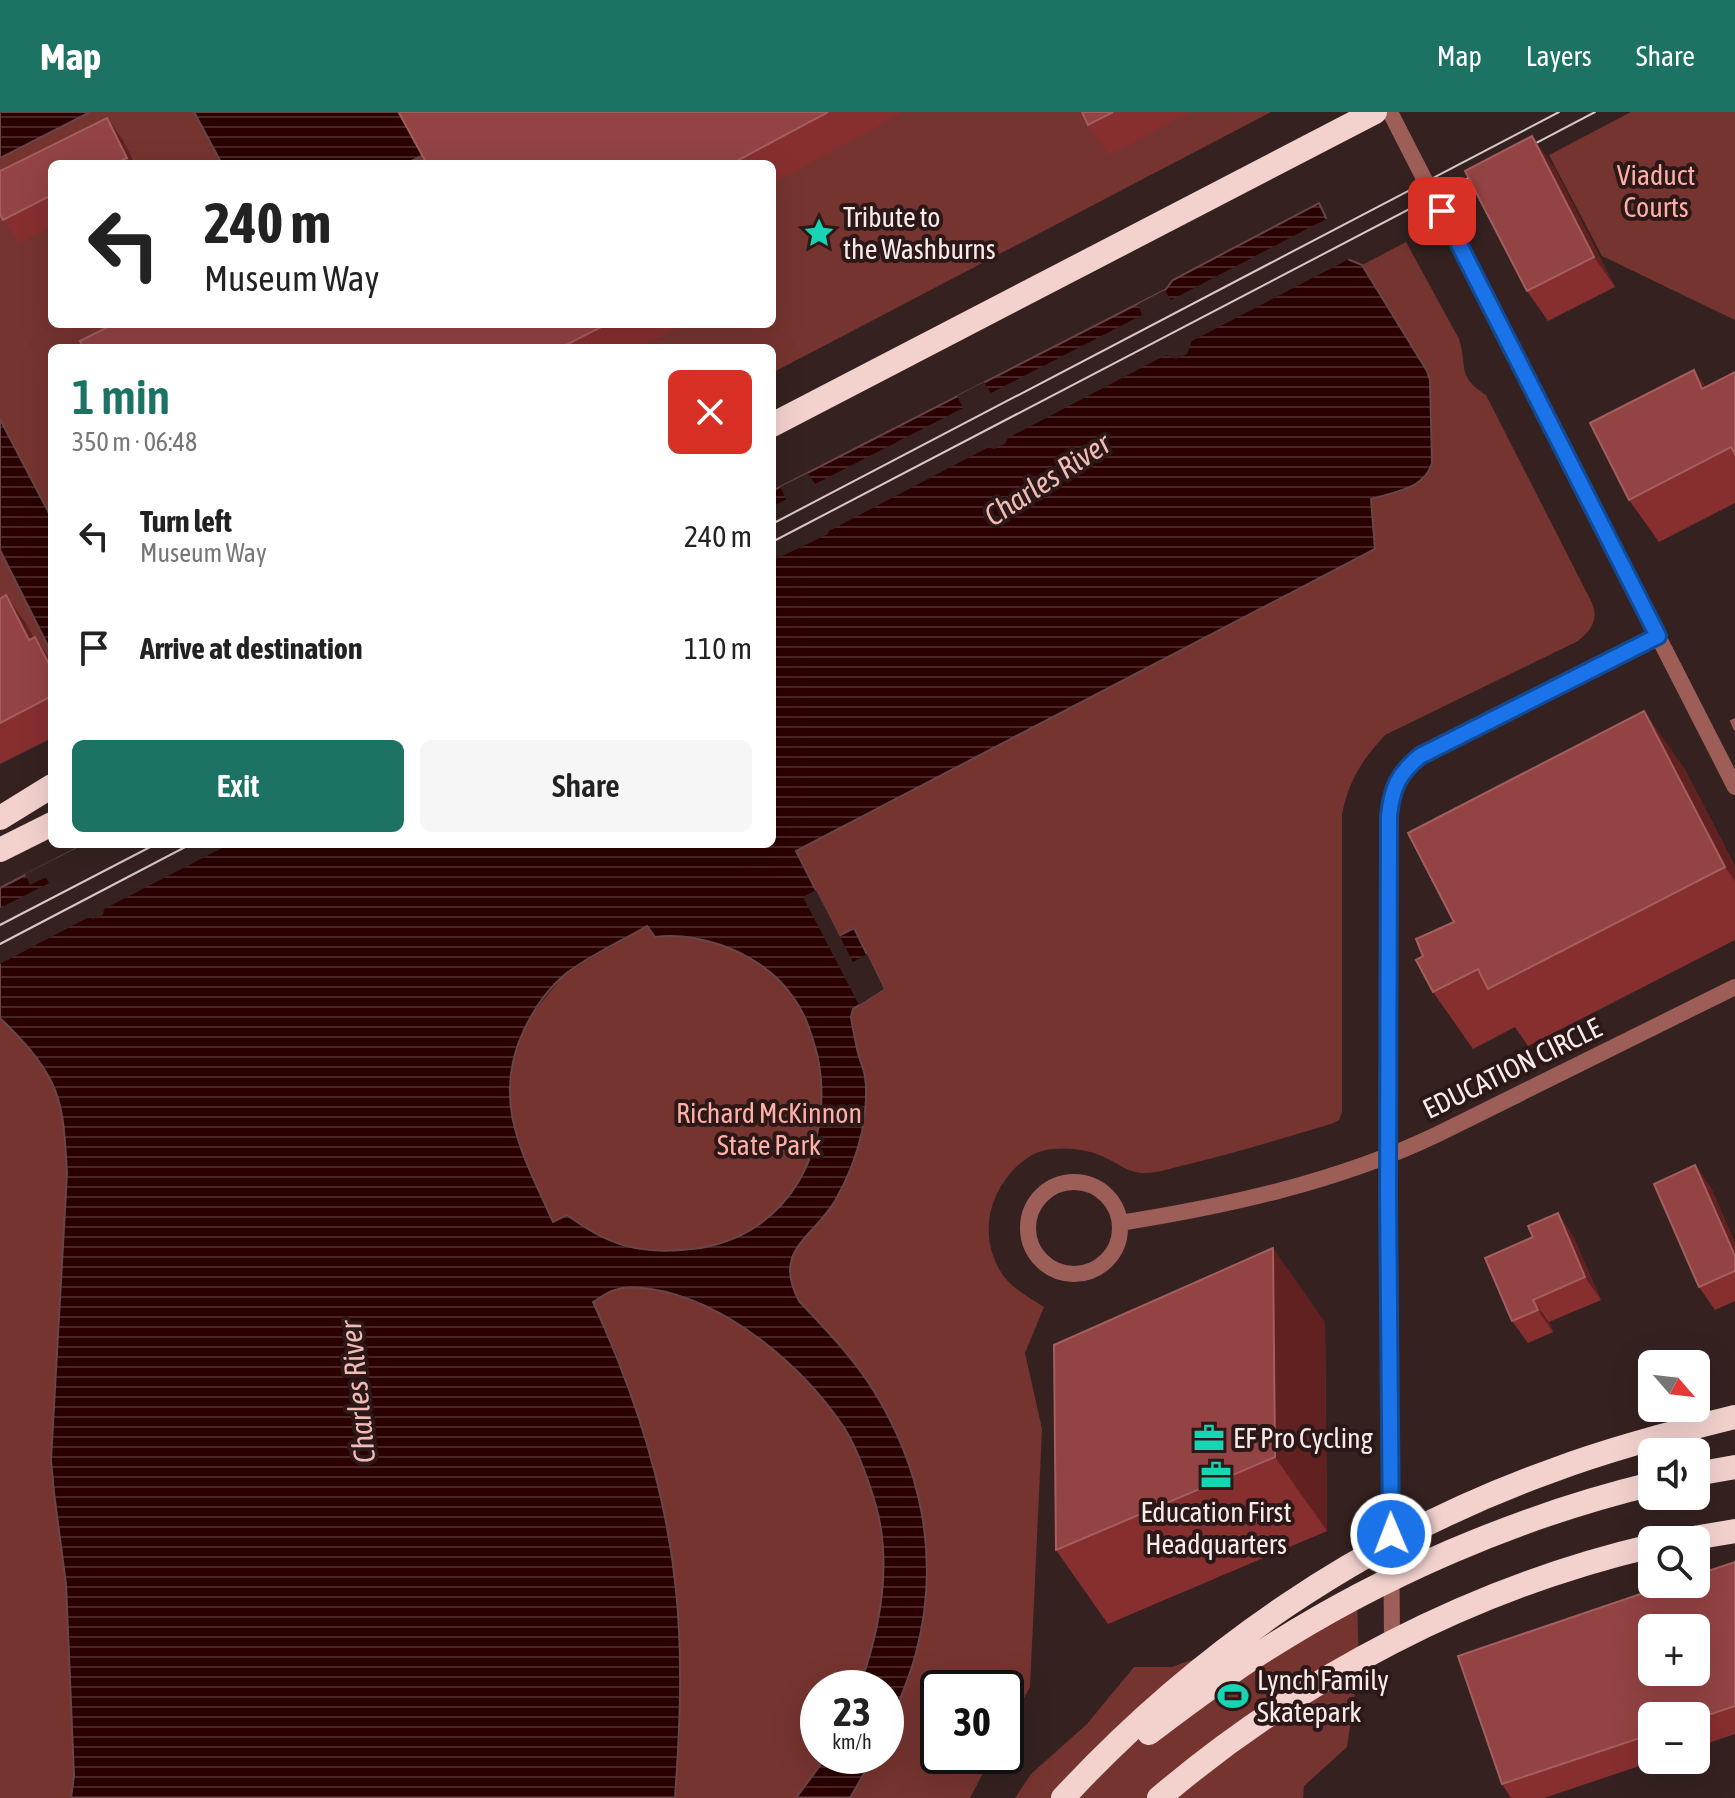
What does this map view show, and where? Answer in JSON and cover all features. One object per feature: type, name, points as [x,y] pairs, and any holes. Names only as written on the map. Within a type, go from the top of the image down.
[{"type":"highway","points":[[776,423],[1375,112]]},
{"type":"highway","points":[[0,818],[48,788]]},
{"type":"highway","points":[[0,850],[48,826]]},
{"type":"highway","points":[[1063,1798],[1086,1772],[1227,1647],[1278,1609],[1383,1546],[1490,1495],[1551,1471],[1610,1451],[1735,1417]]},
{"type":"highway","points":[[1710,1471],[1735,1467]]},
{"type":"highway","points":[[1074,1798],[1136,1743],[1199,1696],[1263,1651],[1353,1598],[1489,1537],[1638,1488]]},
{"type":"highway","points":[[1710,1535],[1735,1531]]},
{"type":"highway","points":[[1159,1798],[1190,1771],[1278,1709],[1379,1649],[1511,1590],[1582,1565],[1638,1550]]},
{"type":"street","points":[[1390,112],[1735,787]]},
{"type":"street","points":[[1392,1635],[1388,1155],[1389,816],[1393,791],[1405,769],[1420,756],[1658,636]]},
{"type":"street","name":"EDUCATION CIRCLE","points":[[1120,1223],[1238,1201],[1388,1155],[1436,1135],[1735,987]]},
{"type":"street","points":[[1080,1182],[1095,1186],[1107,1195],[1116,1208],[1120,1223],[1114,1251],[1093,1270],[1079,1274],[1051,1268],[1037,1255],[1029,1238],[1029,1219],[1036,1201],[1050,1188],[1065,1183],[1080,1182]]},
{"type":"green space","points":[[90,112],[194,112],[220,160],[48,160],[48,328],[776,328],[776,160],[413,160],[426,154],[479,112],[1271,112],[776,371],[776,344],[48,344],[48,511],[0,419],[0,158]]},
{"type":"green space","name":"Viaduct Courts","points":[[1631,112],[1735,112],[1735,320],[1602,256],[1549,155]]},
{"type":"green space","name":"Richard McKinnon State Park","points":[[1406,242],[1459,339],[1470,382],[1486,395],[1595,614],[1586,634],[1576,642],[1385,735],[1363,762],[1353,781],[1342,814],[1342,1112],[1339,1120],[1243,1150],[1153,1172],[1132,1171],[1084,1151],[1042,1151],[1016,1167],[999,1189],[990,1214],[992,1254],[1007,1280],[1044,1307],[1025,1353],[1042,1429],[1030,1687],[1024,1698],[1024,1670],[920,1670],[920,1774],[983,1774],[970,1798],[675,1798],[680,1731],[676,1589],[662,1499],[617,1354],[553,1222],[513,1126],[509,1104],[510,1081],[521,1037],[531,1016],[562,977],[585,962],[1371,499],[1415,484],[1423,478],[1432,463],[1430,380],[1362,265]]},
{"type":"green space","points":[[0,550],[48,646],[48,740],[0,764]]},
{"type":"green space","points":[[0,1018],[28,1047],[51,1081],[62,1114],[65,1138],[67,1173],[51,1460],[66,1584],[74,1776],[71,1798],[0,1798]]},
{"type":"green space","name":"Lynch Family Skatepark","points":[[1357,1600],[1359,1664],[1347,1747],[1304,1786],[1303,1798],[1015,1798],[1031,1774],[1087,1724],[1134,1667],[1172,1667]]},
{"type":"water","points":[[0,112],[90,112],[0,158]]},
{"type":"water","points":[[194,112],[479,112],[426,154],[413,160],[220,160]]},
{"type":"water","name":"Charles River","points":[[1319,203],[1345,258],[1362,265],[1430,380],[1432,463],[1423,479],[1416,484],[1371,499],[1375,549],[796,851],[839,936],[854,928],[884,989],[853,1009],[851,1017],[866,1091],[862,1132],[854,1158],[835,1201],[798,1246],[790,1269],[799,1301],[854,1362],[870,1385],[903,1448],[914,1481],[922,1514],[927,1583],[916,1653],[904,1688],[904,1670],[865,1670],[881,1602],[882,1536],[868,1482],[845,1429],[808,1382],[761,1340],[735,1322],[679,1296],[628,1287],[612,1291],[593,1302],[635,1406],[665,1515],[676,1590],[680,1668],[675,1798],[71,1798],[74,1776],[66,1584],[51,1460],[67,1173],[65,1138],[62,1114],[51,1081],[28,1047],[0,1018],[0,888],[77,848],[776,848],[776,489],[1165,290],[1173,280]],"holes":[[[647,926],[655,937],[688,937],[721,945],[750,958],[776,977],[795,1000],[807,1022],[817,1054],[821,1088],[820,1121],[812,1152],[799,1181],[780,1206],[756,1227],[726,1241],[692,1249],[656,1251],[611,1241],[567,1215],[553,1222],[522,1151],[511,1105],[510,1081],[514,1056],[524,1030],[541,1001],[563,976]]]},
{"type":"water","points":[[0,419],[48,511],[48,646],[0,550]]},
{"type":"water","points":[[814,1774],[864,1774],[850,1798],[796,1798]]},
{"type":"pier","points":[[1330,217],[1348,256],[1353,257],[1192,341],[1187,354],[1176,359],[1166,355],[1008,438],[1005,444],[994,449],[989,447],[776,559],[776,505],[786,499],[780,487],[808,473],[815,484],[963,408],[957,396],[984,382],[991,393],[1142,315],[1138,304],[1165,290],[1171,300]]},
{"type":"pier","points":[[77,848],[222,848],[104,909],[103,915],[93,919],[89,917],[0,964],[0,908],[49,883],[46,877],[30,885],[25,874]]},
{"type":"pier","points":[[816,890],[853,962],[867,954],[884,989],[859,1005],[803,897]]},
{"type":"building","points":[[828,112],[738,160],[425,160],[399,113]]},
{"type":"building","points":[[1082,112],[1113,112],[1088,125]]},
{"type":"building","points":[[107,118],[127,158],[48,160],[48,197],[3,220],[0,214],[0,171]]},
{"type":"building","points":[[1532,136],[1594,257],[1527,291],[1465,171]]},
{"type":"building","points":[[106,328],[599,328],[568,344],[82,344],[80,341]]},
{"type":"building","points":[[1694,370],[1702,389],[1735,372],[1735,454],[1731,447],[1629,500],[1590,423]]},
{"type":"building","points":[[6,595],[29,640],[35,637],[48,662],[48,698],[0,723],[0,599]]},
{"type":"building","points":[[1644,711],[1725,867],[1488,989],[1478,969],[1433,992],[1416,960],[1423,956],[1416,939],[1454,922],[1408,833]]},
{"type":"building","points":[[1695,1165],[1735,1256],[1735,1271],[1699,1287],[1654,1184]]},
{"type":"building","points":[[1558,1213],[1585,1277],[1533,1300],[1538,1310],[1512,1321],[1485,1258],[1533,1237],[1528,1226]]},
{"type":"building","points":[[1273,1248],[1275,1457],[1056,1550],[1054,1345]]},
{"type":"building","points":[[1735,1562],[1735,1706],[1710,1714],[1710,1702],[1638,1702],[1638,1739],[1502,1784],[1458,1656],[1638,1595],[1638,1598],[1710,1598],[1710,1570]]},
{"type":"tram line","points":[[776,522],[1559,112]]},
{"type":"tram line","points":[[1517,153],[1595,112]]},
{"type":"tram line","points":[[776,540],[1488,168]]},
{"type":"tram line","points":[[0,925],[148,848]]},
{"type":"tram line","points":[[0,944],[183,848]]},
{"type":"place","name":"Tribute to the Washburns","points":[[819,233]]},
{"type":"place","name":"EF Pro Cycling","points":[[1209,1438]]},
{"type":"place","name":"Education First Headquarters","points":[[1216,1475]]},
{"type":"place","name":"Lynch Family Skatepark","points":[[1233,1696]]},
{"type":"route","points":[[1391,1534],[1389,816],[1393,791],[1405,769],[1420,756],[1658,636],[1442,211]]}]
